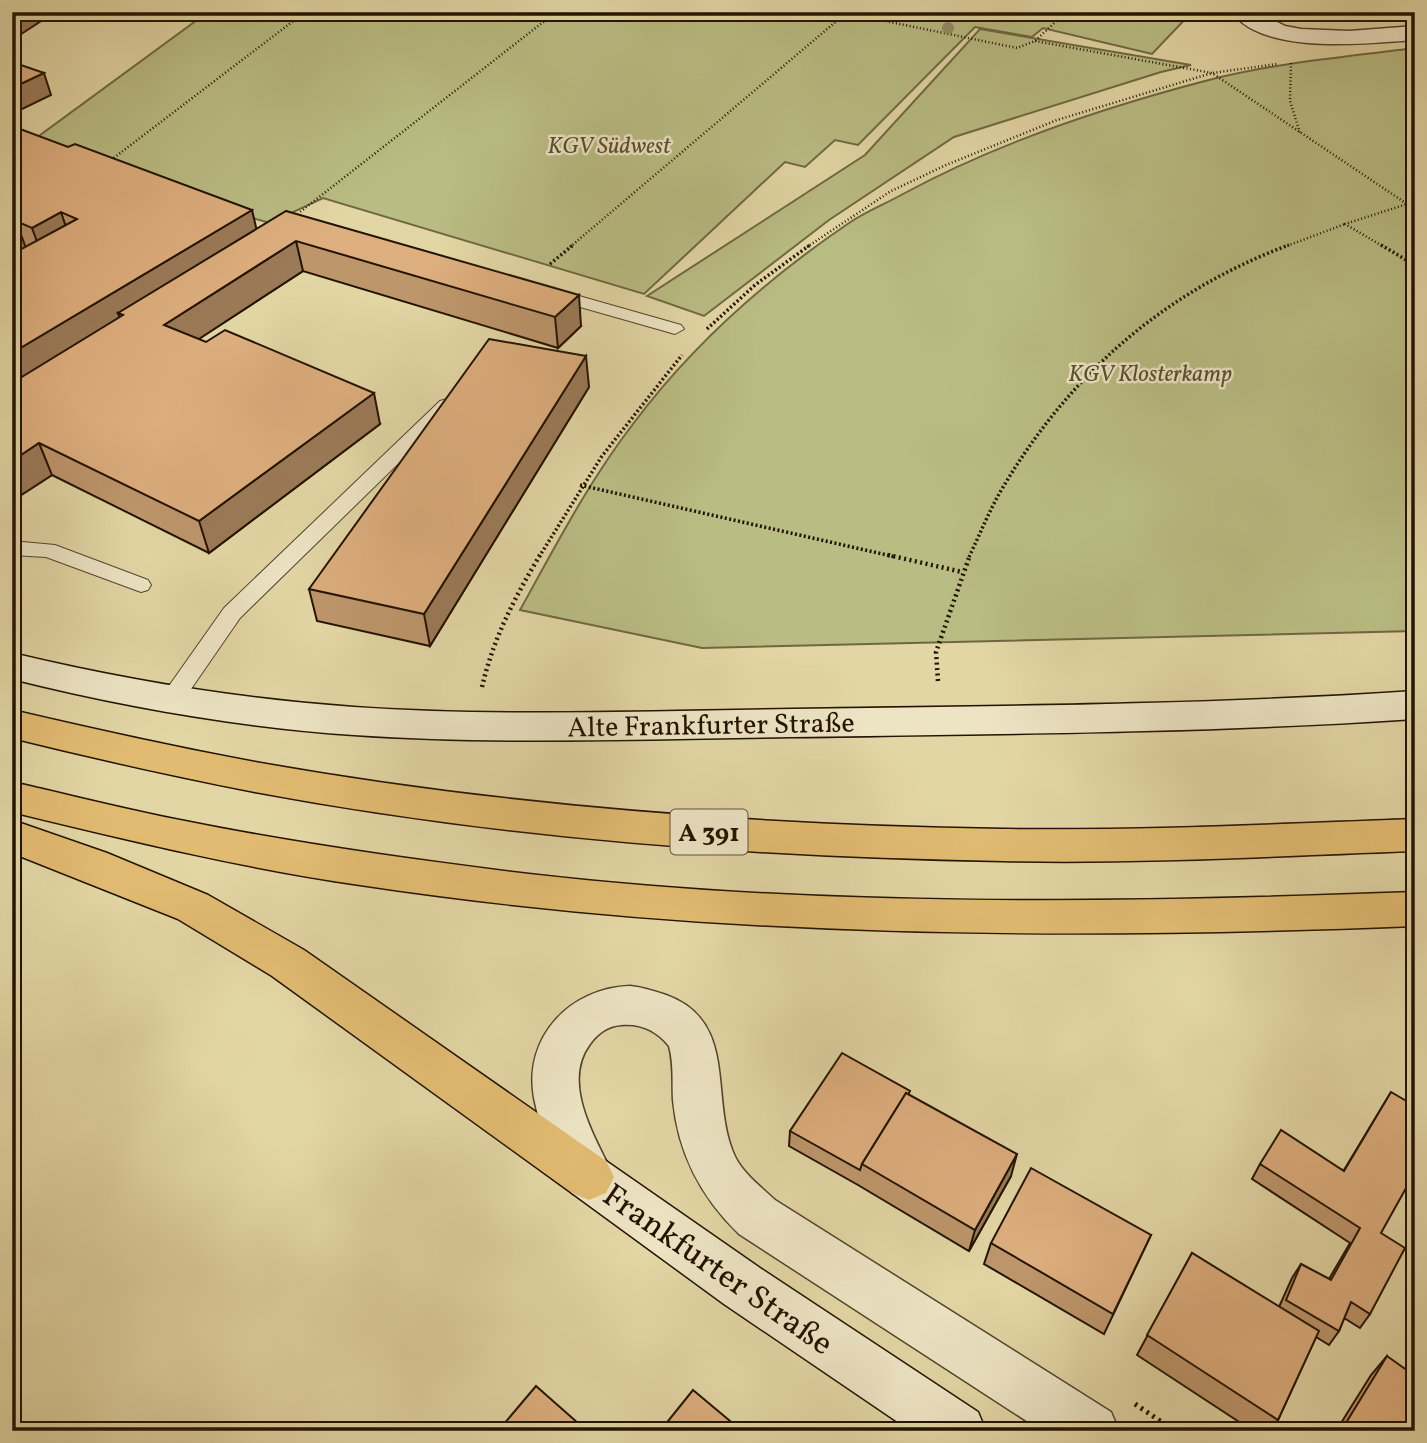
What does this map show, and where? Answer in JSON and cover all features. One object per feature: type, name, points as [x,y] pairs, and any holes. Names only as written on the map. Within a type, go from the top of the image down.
[{"type":"highway","name":"A 391","points":[[12,723],[176,761],[313,788],[436,806],[698,832],[829,840],[1006,845],[1143,844],[1415,835]]},
{"type":"highway","points":[[12,797],[153,831],[369,870],[515,888],[680,903],[899,917],[1018,918],[1200,917],[1415,909]]},
{"type":"highway","points":[[12,836],[92,865],[193,907],[288,963],[589,1177]]},
{"type":"street","points":[[1243,12],[1262,26],[1280,32],[1321,36],[1415,33]]},
{"type":"street","name":"Alte Frankfurter Straße","points":[[12,666],[240,710],[342,720],[475,726],[1135,718],[1298,714],[1415,705]]},
{"type":"street","name":"Frankfurter Straße","points":[[959,1431],[742,1286],[589,1177],[560,1115],[555,1080],[557,1062],[574,1028],[587,1016],[601,1010],[632,1005],[664,1014],[677,1022],[688,1035],[693,1050],[700,1115],[712,1163],[724,1185],[740,1201],[757,1217],[1092,1431]]},
{"type":"lane","points":[[525,285],[675,329]]},
{"type":"lane","points":[[172,699],[232,613],[460,393]]},
{"type":"lane","points":[[12,548],[48,550],[141,585]]},
{"type":"path","points":[[110,161],[305,12]]},
{"type":"path","points":[[296,220],[300,212],[556,12]]},
{"type":"path","points":[[841,12],[1017,48],[1035,41],[1066,12]]},
{"type":"path","points":[[525,285],[846,13]]},
{"type":"path","points":[[1035,41],[1212,73],[1407,204],[1415,215]]},
{"type":"path","points":[[699,335],[796,253],[891,191],[1018,135],[1212,73],[1292,62],[1289,77],[1290,101],[1301,134]]},
{"type":"path","points":[[938,681],[936,652],[962,572],[998,496],[1035,437],[1082,379],[1131,333],[1195,290],[1267,253],[1415,202]]},
{"type":"path","points":[[1345,224],[1415,265]]},
{"type":"path","points":[[480,698],[485,668],[509,610],[580,485],[611,440],[682,355]]},
{"type":"path","points":[[580,485],[962,572]]},
{"type":"path","points":[[924,681],[951,681]]},
{"type":"green space","name":"KGV Südwest","points":[[208,12],[1192,12],[1152,54],[1043,28],[1032,37],[975,27],[858,145],[835,140],[805,167],[785,162],[644,294],[323,198],[270,223],[178,197],[28,144]]},
{"type":"green space","points":[[980,29],[1191,65],[954,137],[829,220],[704,316],[647,296],[865,155]]},
{"type":"green space","name":"KGV Klosterkamp","points":[[1415,48],[1415,631],[702,648],[520,610],[587,491],[656,395],[733,314],[789,266],[855,219],[975,159],[1051,128],[1128,103],[1205,81],[1257,70]]},
{"type":"building","points":[[12,62],[44,73],[12,88]]},
{"type":"building","points":[[12,126],[68,147],[75,144],[252,210],[12,353],[12,254],[77,219],[61,212],[32,228],[16,221],[12,223]]},
{"type":"building","points":[[286,211],[579,295],[555,317],[296,241],[164,325],[206,342],[225,330],[374,393],[199,521],[39,443],[12,461],[12,383],[123,315],[118,313]]},
{"type":"building","points":[[489,339],[586,356],[424,614],[309,589]]},
{"type":"building","points":[[842,1053],[910,1091],[908,1095],[906,1093],[860,1170],[790,1131]]},
{"type":"building","points":[[1391,1092],[1415,1106],[1415,1172],[1381,1233],[1405,1248],[1370,1314],[1351,1302],[1339,1331],[1286,1300],[1301,1264],[1331,1280],[1360,1228],[1260,1164],[1281,1130],[1344,1171]]},
{"type":"building","points":[[906,1093],[1017,1154],[975,1230],[862,1164]]},
{"type":"building","points":[[1031,1168],[1151,1235],[1113,1314],[991,1243]]},
{"type":"building","points":[[1192,1253],[1319,1331],[1278,1420],[1147,1335]]},
{"type":"building","points":[[1387,1356],[1415,1376],[1415,1431],[1341,1431]]},
{"type":"building","points":[[536,1386],[587,1431],[498,1431]]},
{"type":"building","points":[[693,1390],[742,1431],[660,1431]]}]
